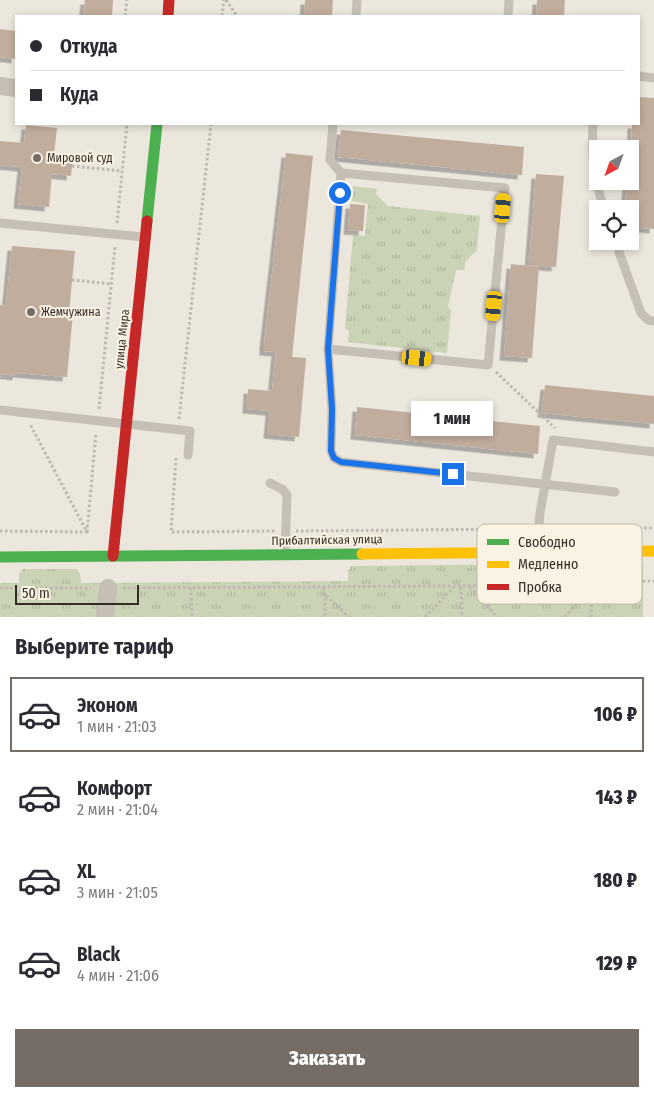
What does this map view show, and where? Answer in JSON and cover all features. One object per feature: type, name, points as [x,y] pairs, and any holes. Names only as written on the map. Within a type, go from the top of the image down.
[{"type":"street","points":[[168,15],[169,0]]},
{"type":"street","points":[[0,86],[15,88]]},
{"type":"street","name":"улица Мира","points":[[113,556],[157,125]]},
{"type":"street","name":"Прибалтийская улица","points":[[0,557],[477,552]]},
{"type":"street","points":[[105,617],[108,588]]},
{"type":"lane","points":[[356,15],[357,0]]},
{"type":"lane","points":[[508,15],[509,0]]},
{"type":"lane","points":[[640,76],[654,78]]},
{"type":"lane","points":[[333,125],[330,160],[341,173],[328,349],[332,409],[331,451],[334,458],[341,462],[615,492]]},
{"type":"lane","points":[[593,125],[591,152],[595,181],[601,200]]},
{"type":"lane","points":[[328,349],[488,365],[505,188],[341,173]]},
{"type":"lane","points":[[0,222],[146,238]]},
{"type":"lane","points":[[619,250],[641,313],[648,320],[654,321]]},
{"type":"lane","points":[[0,410],[190,431],[188,455]]},
{"type":"lane","points":[[539,524],[553,440],[654,452]]},
{"type":"lane","points":[[270,483],[282,489],[287,495],[285,554]]},
{"type":"path","points":[[125,15],[127,0]]},
{"type":"path","points":[[222,15],[225,0]]},
{"type":"path","points":[[225,0],[236,15]]},
{"type":"path","points":[[86,532],[126,125]]},
{"type":"path","points":[[211,125],[178,430],[171,532],[477,529]]},
{"type":"path","points":[[72,166],[122,171]]},
{"type":"path","points":[[72,280],[110,284]]},
{"type":"path","points":[[488,365],[555,428],[553,440]]},
{"type":"path","points":[[24,413],[86,532]]},
{"type":"path","points":[[0,531],[86,532]]},
{"type":"path","points":[[425,617],[455,586]]},
{"type":"path","points":[[462,586],[462,617]]},
{"type":"path","points":[[470,587],[477,594]]},
{"type":"path","points":[[0,588],[477,587]]},
{"type":"path","points":[[191,588],[192,617]]},
{"type":"path","points":[[324,588],[325,617]]},
{"type":"path","points":[[324,588],[322,592],[350,617]]},
{"type":"path","points":[[486,604],[498,617]]},
{"type":"path","points":[[565,617],[576,604]]},
{"type":"path","points":[[591,604],[591,617]]},
{"type":"green space","points":[[353,186],[377,189],[376,194],[388,206],[480,216],[477,250],[465,262],[465,270],[456,270],[448,307],[451,310],[447,353],[348,342],[349,331],[345,328],[353,235],[365,236],[368,204],[352,201]]},
{"type":"green space","points":[[642,563],[643,617],[0,617],[0,583],[19,583],[19,574],[23,569],[76,569],[80,574],[81,583],[348,581],[348,571],[351,566],[477,565],[477,604],[642,604]]},
{"type":"building","points":[[85,0],[113,0],[112,15],[83,15]]},
{"type":"building","points":[[305,0],[333,0],[332,15],[304,15]]},
{"type":"building","points":[[537,0],[565,0],[564,15],[536,15]]},
{"type":"building","points":[[0,29],[15,31],[15,59],[0,57]]},
{"type":"building","points":[[640,97],[654,98],[654,229],[639,228],[639,200],[626,200],[626,190],[639,190],[639,140],[631,140],[632,125],[640,125]]},
{"type":"building","points":[[26,125],[57,128],[54,155],[73,157],[71,176],[52,174],[49,207],[18,204],[22,167],[0,165],[0,141],[24,143]]},
{"type":"building","points":[[341,130],[524,147],[522,175],[338,157]]},
{"type":"building","points":[[286,153],[313,156],[292,357],[306,358],[299,437],[268,434],[270,411],[247,409],[248,389],[272,391],[276,352],[264,351],[264,344]]},
{"type":"building","points":[[536,174],[564,176],[556,267],[529,265]]},
{"type":"building","points":[[350,204],[365,205],[363,231],[348,230]]},
{"type":"building","name":"Жемчужина","points":[[12,246],[75,251],[69,312],[73,313],[67,377],[17,373],[17,376],[0,374],[0,305],[6,306]]},
{"type":"building","points":[[511,264],[539,267],[532,358],[504,356]]},
{"type":"building","points":[[545,385],[654,396],[654,424],[542,413]]},
{"type":"building","points":[[357,407],[540,426],[538,454],[355,435]]},
{"type":"traffic: fast","points":[[147,221],[157,125]]},
{"type":"traffic: fast","points":[[0,557],[362,554]]},
{"type":"traffic: slow","points":[[642,551],[654,551]]},
{"type":"traffic: slow","points":[[362,554],[477,553]]},
{"type":"traffic: jam","points":[[168,15],[169,0]]},
{"type":"traffic: jam","points":[[113,556],[147,221]]},
{"type":"place","name":"Мировой суд","points":[[37,158]]},
{"type":"place","name":"Жемчужина","points":[[31,312]]},
{"type":"route","points":[[340,193],[328,349],[332,409],[331,451],[334,458],[341,462],[453,474]]}]
